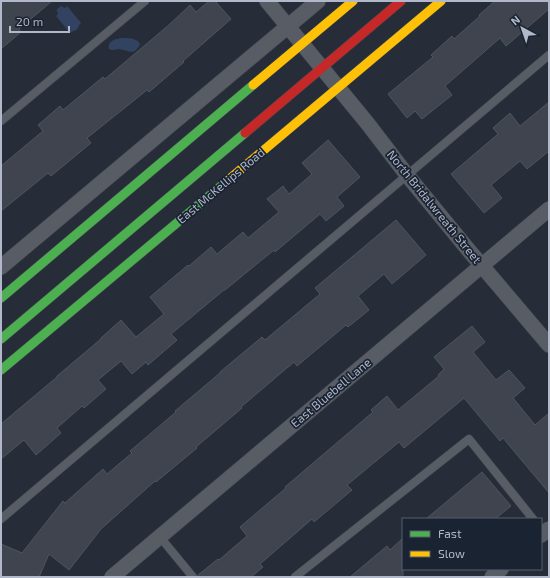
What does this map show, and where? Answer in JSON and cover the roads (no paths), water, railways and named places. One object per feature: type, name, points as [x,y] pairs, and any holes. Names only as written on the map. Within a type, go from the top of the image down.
[{"type":"main road","points":[[1,298],[353,1]]},
{"type":"main road","name":"East McKellips Road","points":[[1,339],[401,1]]},
{"type":"main road","name":"East McKellips Road","points":[[1,370],[441,1]]},
{"type":"street","name":"North Bridalwreath Street","points":[[267,1],[368,124],[407,175],[549,345]]},
{"type":"street","points":[[1,267],[318,1]]},
{"type":"street","name":"East Bluebell Lane","points":[[112,577],[549,209]]},
{"type":"street","points":[[492,577],[500,570]]},
{"type":"lane","points":[[1,121],[145,1]]},
{"type":"lane","points":[[1,519],[549,55]]},
{"type":"lane","points":[[295,577],[469,439],[532,518]]},
{"type":"lane","points":[[160,537],[193,577]]},
{"type":"water","points":[[61,6],[65,8],[67,6],[81,23],[77,29],[70,33],[56,16],[58,14],[57,9]]},
{"type":"water","points":[[122,38],[135,39],[140,44],[133,52],[119,49],[109,49],[110,42]]}]
